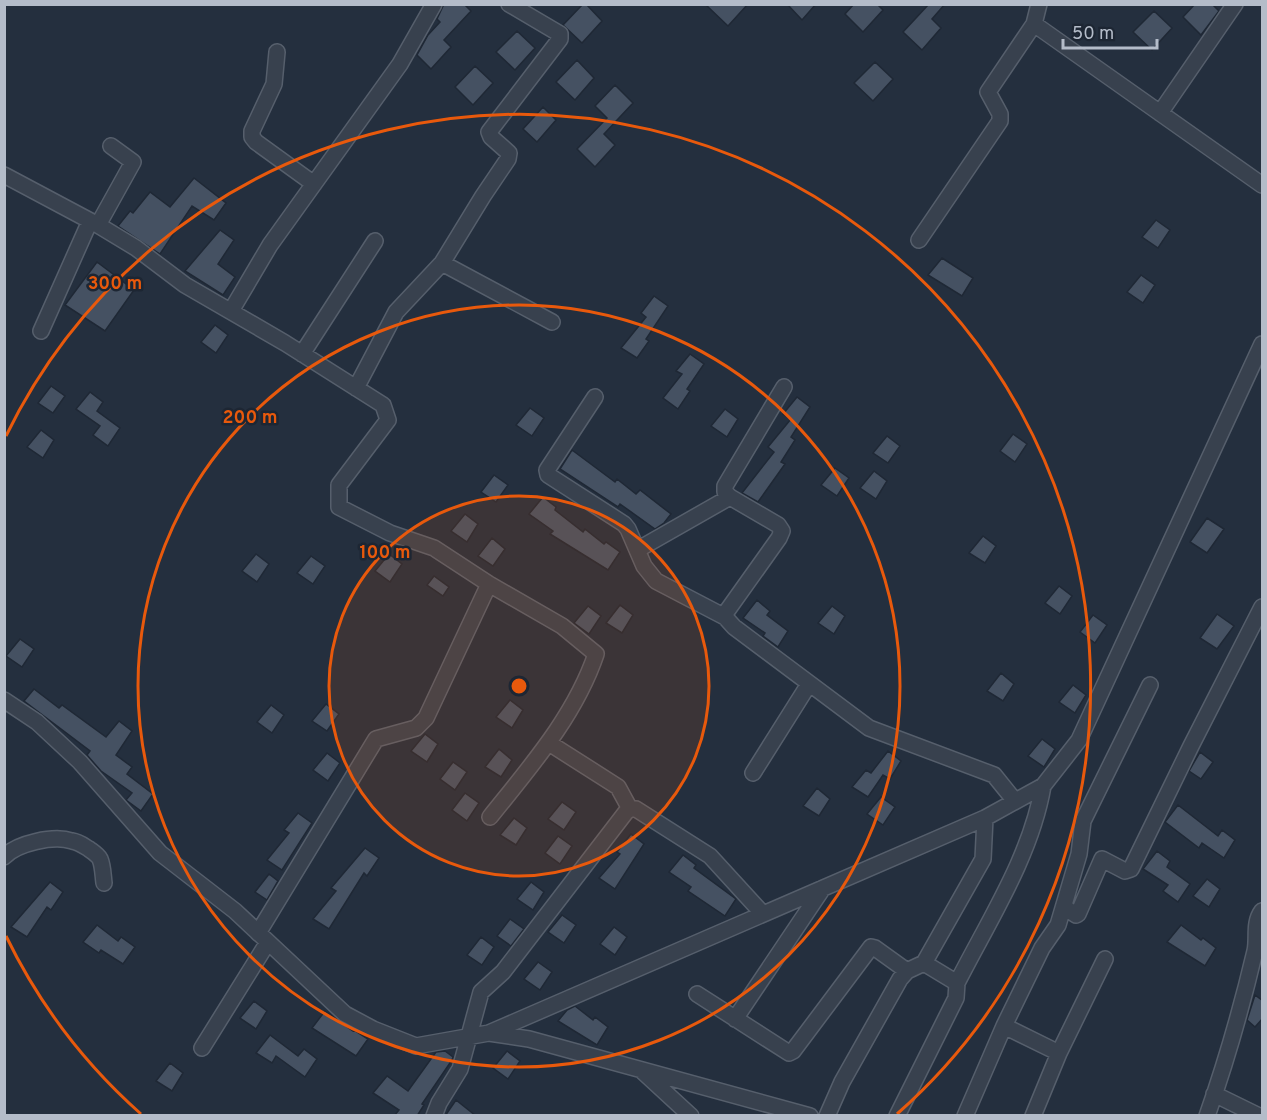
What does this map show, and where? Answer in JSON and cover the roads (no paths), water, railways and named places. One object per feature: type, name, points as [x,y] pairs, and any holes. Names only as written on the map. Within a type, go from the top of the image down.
[{"type":"street","points":[[231,311],[270,245],[400,64],[434,4]]},
{"type":"street","points":[[356,388],[396,312],[442,263],[510,155],[490,137],[489,132],[561,36],[536,18],[509,4]]},
{"type":"street","points":[[919,240],[1000,121],[1000,114],[988,95],[988,90],[1034,24],[1039,4]]},
{"type":"street","points":[[1160,113],[1235,4]]},
{"type":"street","points":[[1034,24],[1263,185]]},
{"type":"street","points":[[277,52],[274,84],[252,131],[252,137],[314,184]]},
{"type":"street","points":[[41,331],[94,223],[133,162],[111,146]]},
{"type":"street","points":[[4,175],[136,248],[185,285],[383,405],[388,420],[339,485],[339,507],[390,533],[434,548],[489,584],[562,626],[596,654],[589,674],[549,743],[490,817]]},
{"type":"street","points":[[302,354],[375,241]]},
{"type":"street","points":[[442,263],[552,322]]},
{"type":"street","points":[[4,700],[37,722],[80,762],[160,853],[235,911],[345,1014],[373,1029],[416,1046],[489,1033],[985,818],[1043,786],[1079,740],[1259,361],[1263,344]]},
{"type":"street","points":[[725,617],[782,531],[778,525],[730,497],[725,492],[725,486],[784,387]]},
{"type":"street","points":[[595,397],[547,470],[548,476],[624,524],[648,574],[656,581],[725,617],[734,627],[869,728],[994,775],[1016,801]]},
{"type":"street","points":[[637,550],[730,497]]},
{"type":"street","points":[[202,1048],[376,739],[416,728],[426,718],[489,584]]},
{"type":"street","points":[[1064,907],[1078,914],[1102,859],[1125,871],[1131,869],[1263,607]]},
{"type":"street","points":[[753,773],[810,684]]},
{"type":"street","points":[[965,1116],[1004,1026],[1045,943],[1058,924],[1079,854],[1083,821],[1150,685]]},
{"type":"street","points":[[549,743],[618,787],[630,809]]},
{"type":"street","points":[[897,1116],[956,998],[957,983],[1014,873],[1036,821],[1043,786]]},
{"type":"street","points":[[434,1116],[439,1103],[458,1075],[481,992],[503,972],[630,809],[636,809],[704,850],[763,914]]},
{"type":"street","points":[[827,1116],[900,978],[907,970],[924,963],[983,859],[985,818]]},
{"type":"street","points":[[4,858],[21,846],[34,842],[71,840],[80,843],[98,856],[101,860],[104,883]]},
{"type":"street","points":[[735,1019],[823,888]]},
{"type":"street","points":[[1207,1116],[1256,949],[1257,923],[1263,911]]},
{"type":"street","points":[[697,994],[789,1053],[793,1051],[871,947],[907,970]]},
{"type":"street","points":[[1033,1116],[1059,1053],[1105,959]]},
{"type":"street","points":[[924,963],[957,983]]},
{"type":"street","points":[[1004,1026],[1059,1053]]},
{"type":"street","points":[[489,1033],[529,1039],[810,1116]]},
{"type":"street","points":[[639,1068],[687,1112]]},
{"type":"street","points":[[681,1080],[687,1112]]},
{"type":"street","points":[[1214,1094],[1259,1116]]}]
